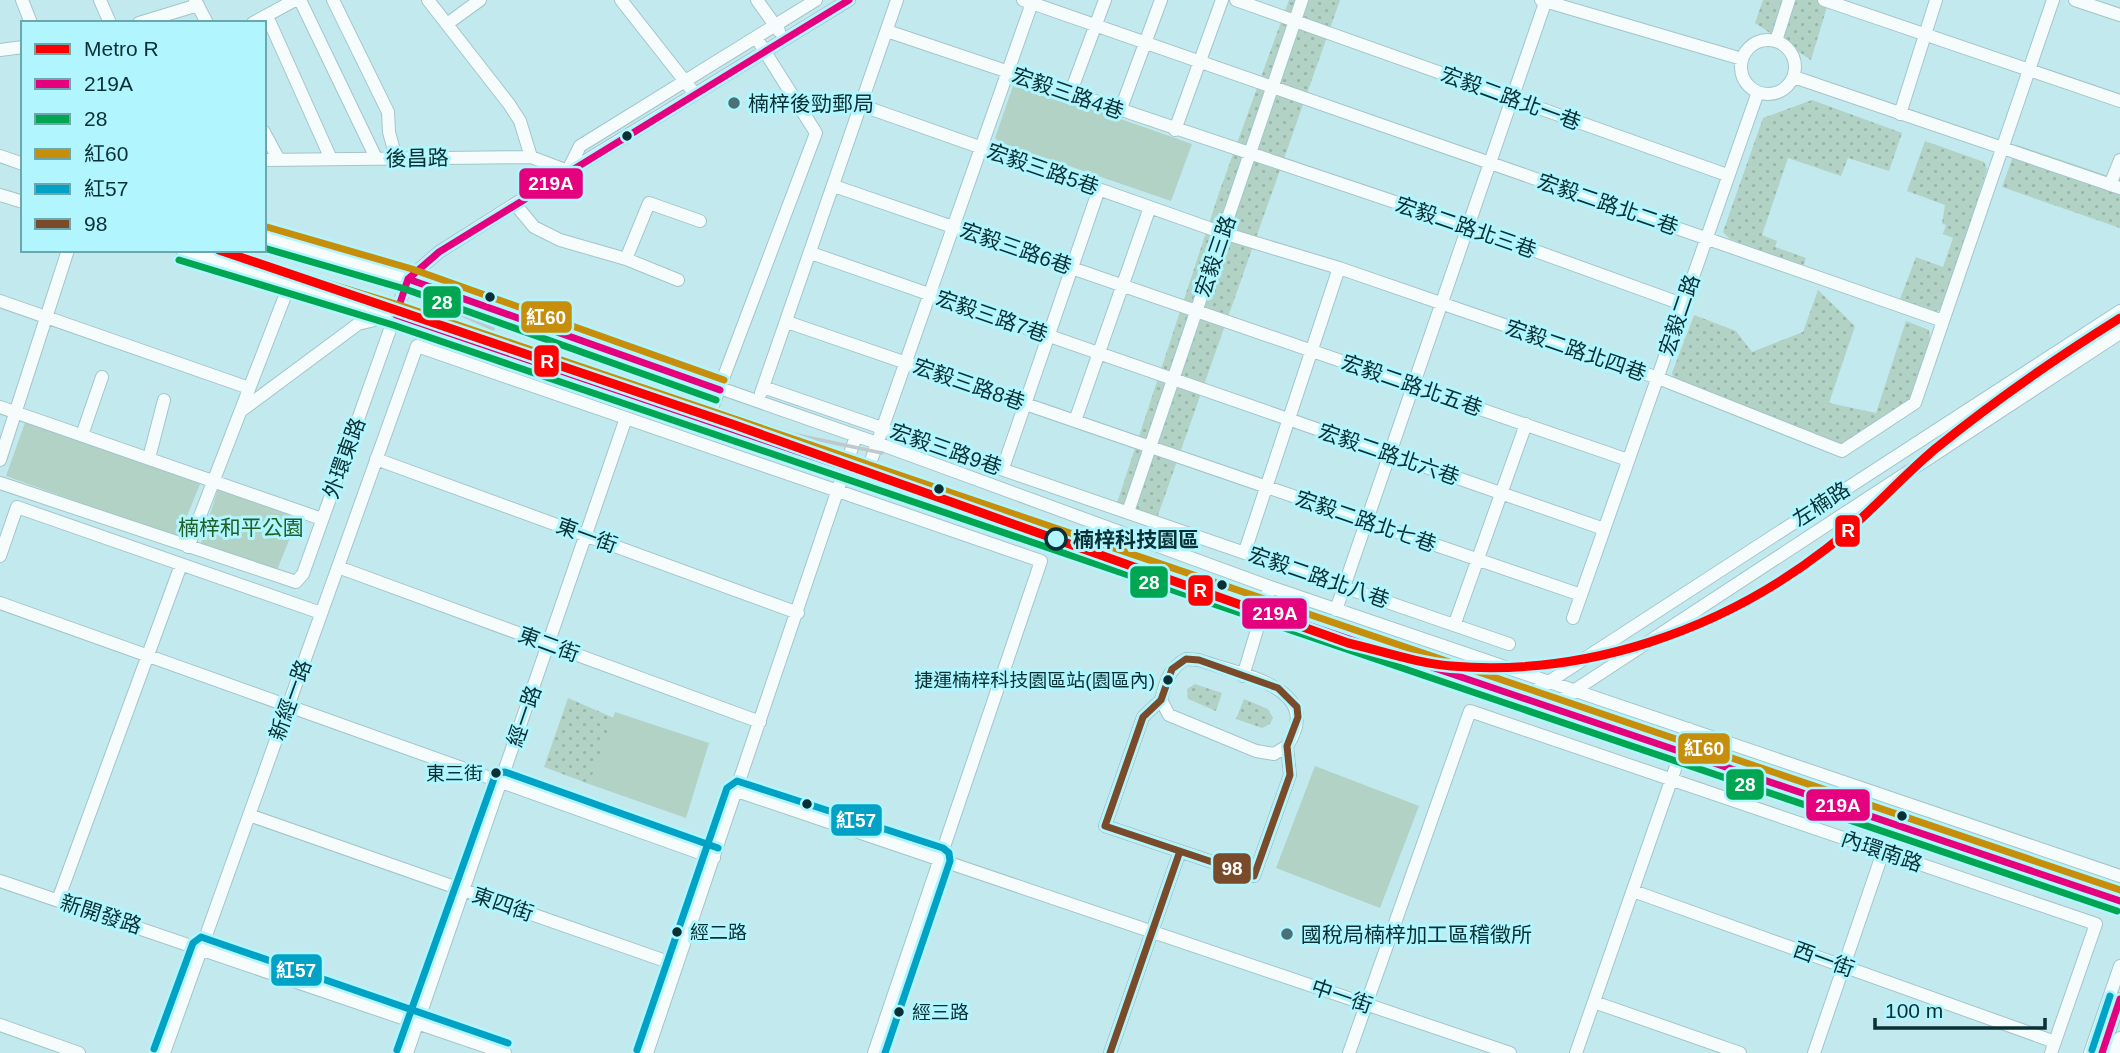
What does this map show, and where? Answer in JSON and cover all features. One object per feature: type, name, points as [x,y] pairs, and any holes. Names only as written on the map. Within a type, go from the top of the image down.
[{"type":"street","points":[[22,0],[30,21]]},
{"type":"street","points":[[100,0],[109,21]]},
{"type":"street","points":[[257,21],[297,0],[376,158]]},
{"type":"street","points":[[333,0],[388,112],[389,132],[396,158]]},
{"type":"street","points":[[428,0],[509,103],[520,121],[531,157]]},
{"type":"street","points":[[447,24],[480,0]]},
{"type":"street","points":[[621,0],[695,95]]},
{"type":"street","points":[[757,0],[785,40]]},
{"type":"street","points":[[568,171],[580,146],[687,83],[816,0]]},
{"type":"street","points":[[758,403],[898,0]]},
{"type":"street","points":[[1070,94],[1105,0]]},
{"type":"street","points":[[1120,111],[1161,0]]},
{"type":"street","points":[[1175,130],[1222,0]]},
{"type":"street","name":"宏毅二路北一巷","points":[[1236,0],[1727,175]]},
{"type":"street","name":"宏毅三路","points":[[1128,512],[1302,0]]},
{"type":"street","points":[[1336,610],[1469,227],[1544,0],[1742,59]]},
{"type":"street","points":[[1776,41],[1788,0]]},
{"type":"street","points":[[1825,0],[2120,102]]},
{"type":"street","points":[[1900,114],[1936,0]]},
{"type":"street","points":[[1943,321],[2053,0]]},
{"type":"street","points":[[2075,0],[2120,15]]},
{"type":"street","points":[[408,279],[439,252],[765,53],[845,1]]},
{"type":"street","points":[[866,475],[981,148],[1029,1]]},
{"type":"street","name":"宏毅二路北二巷","points":[[1029,1],[1943,321]]},
{"type":"street","points":[[145,21],[196,3],[206,21]]},
{"type":"street","points":[[267,16],[331,159]]},
{"type":"street","name":"宏毅三路4巷","points":[[887,31],[1249,155]]},
{"type":"street","points":[[707,421],[816,133],[757,39]]},
{"type":"street","points":[[1759,41],[1776,41],[1791,51],[1796,68],[1794,77],[1782,91],[1773,94],[1758,92],[1743,78],[1742,59],[1751,45],[1759,41]]},
{"type":"street","points":[[0,50],[21,47]]},
{"type":"street","points":[[1794,77],[2115,186],[2120,160]]},
{"type":"street","name":"宏毅二路","points":[[1573,618],[1758,92]]},
{"type":"street","name":"宏毅三路5巷","points":[[863,106],[1223,233]]},
{"type":"street","points":[[266,136],[279,160]]},
{"type":"street","name":"宏毅二路北三巷","points":[[1249,155],[1469,227],[1682,304]]},
{"type":"street","points":[[0,156],[21,163]]},
{"type":"street","name":"後昌路","points":[[266,160],[531,157],[568,171]]},
{"type":"street","name":"宏毅三路6巷","points":[[834,186],[1197,311]]},
{"type":"street","points":[[1003,468],[1099,189]]},
{"type":"street","points":[[0,195],[21,201]]},
{"type":"street","points":[[626,259],[649,203],[700,221]]},
{"type":"street","points":[[515,204],[534,227],[561,240],[626,259],[678,280]]},
{"type":"street","points":[[1075,421],[1150,207]]},
{"type":"street","name":"宏毅二路北四巷","points":[[1223,233],[1339,268],[1658,377],[1842,451],[1915,403],[1943,321]]},
{"type":"street","points":[[266,238],[408,279],[718,390],[877,443],[1270,587],[2120,876]]},
{"type":"street","points":[[0,460],[67,252]]},
{"type":"street","points":[[189,252],[396,315],[2120,901]]},
{"type":"street","name":"宏毅三路7巷","points":[[811,253],[1173,379]]},
{"type":"street","points":[[1245,551],[1339,268]]},
{"type":"street","name":"外環東路","points":[[0,483],[296,582],[303,575],[408,279]]},
{"type":"street","points":[[188,547],[290,283]]},
{"type":"street","points":[[0,301],[249,388]]},
{"type":"street","name":"宏毅二路北五巷","points":[[1197,311],[1628,460]]},
{"type":"street","name":"左楠路","points":[[1524,698],[2120,311]]},
{"type":"street","points":[[241,411],[359,324],[396,315]]},
{"type":"street","name":"宏毅三路8巷","points":[[787,322],[1150,447]]},
{"type":"street","name":"左楠路","points":[[1549,706],[1571,689],[2120,333]]},
{"type":"street","name":"新經一路","points":[[164,1053],[416,346],[626,418]]},
{"type":"street","points":[[82,435],[102,377]]},
{"type":"street","name":"宏毅二路北六巷","points":[[1173,379],[1604,529]]},
{"type":"street","name":"宏毅三路9巷","points":[[763,387],[1128,512]]},
{"type":"street","points":[[149,458],[164,400]]},
{"type":"street","points":[[0,407],[322,519]]},
{"type":"street","points":[[626,418],[1041,561],[874,1053]]},
{"type":"street","name":"經一路","points":[[407,1053],[626,418]]},
{"type":"street","points":[[1455,623],[1526,424]]},
{"type":"street","points":[[647,1053],[848,468],[856,436]]},
{"type":"street","name":"宏毅二路北七巷","points":[[1150,447],[1581,595]]},
{"type":"street","name":"東一街","points":[[376,459],[798,613]]},
{"type":"street","points":[[0,556],[17,507],[321,613]]},
{"type":"street","name":"宏毅二路北八巷","points":[[1128,512],[1455,623],[1509,644]]},
{"type":"street","points":[[58,900],[181,565]]},
{"type":"street","name":"東二街","points":[[338,567],[760,722]]},
{"type":"street","points":[[1243,676],[1270,587]]},
{"type":"street","points":[[0,603],[714,858]]},
{"type":"street","points":[[1161,700],[1143,717],[1105,826],[1254,876],[1290,775],[1287,746],[1298,717],[1297,707],[1278,688],[1199,660],[1186,659],[1177,664],[1167,677],[1161,700],[1163,707],[1175,720],[1256,751],[1274,754],[1287,746]]},
{"type":"street","name":"內環南路","points":[[1367,1004],[1470,710],[2096,924],[2053,1048]]},
{"type":"street","points":[[1577,1053],[1689,729]]},
{"type":"street","name":"中一街","points":[[737,791],[1510,1053]]},
{"type":"street","name":"東四街","points":[[249,815],[677,965]]},
{"type":"street","points":[[1110,1053],[1180,852]]},
{"type":"street","points":[[1814,1053],[1882,852]]},
{"type":"street","name":"新開發路","points":[[0,881],[202,947],[505,1053]]},
{"type":"street","name":"西一街","points":[[1633,891],[1843,967],[2053,1048]]},
{"type":"street","points":[[2090,1053],[2120,966]]},
{"type":"street","points":[[2102,1053],[2120,999]]},
{"type":"street","points":[[1594,1002],[1740,1053]]},
{"type":"street","points":[[1349,1053],[1367,1004]]},
{"type":"street","points":[[0,1025],[79,1053]]},
{"type":"street","points":[[2115,1053],[2120,1038]]},
{"type":"green space","points":[[1289,0],[1340,0],[1157,518],[1117,503],[1220,190]]},
{"type":"green space","points":[[1763,0],[1829,0],[1811,60],[1755,23]]},
{"type":"green space","points":[[1018,83],[1192,144],[1171,201],[999,142],[995,138],[1013,86]]},
{"type":"green space","points":[[1812,100],[1902,133],[1889,171],[1848,158],[1841,176],[1788,158],[1762,235],[1777,241],[1775,247],[1806,258],[1803,266],[1730,239],[1723,232],[1763,118]]},
{"type":"green space","points":[[1925,141],[1984,162],[1987,169],[1944,307],[1936,312],[1900,299],[1916,257],[1943,267],[1953,238],[1943,234],[1946,225],[1942,224],[1945,205],[1907,191]]},
{"type":"green space","points":[[2017,145],[2120,180],[2120,228],[2002,187]]},
{"type":"green space","points":[[1818,290],[1855,326],[1829,403],[1876,413],[1906,321],[1929,330],[1930,340],[1911,399],[1842,445],[1675,381],[1672,373],[1694,315],[1736,331],[1752,352],[1803,332]]},
{"type":"green space","name":"楠梓和平公園","points":[[26,420],[200,484],[178,538],[6,476]]},
{"type":"green space","name":"楠梓和平公園","points":[[218,489],[298,518],[277,570],[201,543]]},
{"type":"green space","points":[[1195,684],[1222,693],[1216,711],[1188,699],[1187,689]]},
{"type":"green space","points":[[568,698],[614,718],[589,784],[544,767]]},
{"type":"green space","points":[[1244,699],[1268,709],[1273,718],[1270,724],[1262,728],[1236,719]]},
{"type":"green space","points":[[615,712],[709,743],[686,818],[589,784]]},
{"type":"green space","points":[[1315,766],[1419,806],[1380,908],[1276,868]]},
{"type":"railway","points":[[444,307],[493,329]]},
{"type":"railway","points":[[444,324],[528,345],[792,434],[882,453]]},
{"type":"railway","points":[[811,443],[877,476]]},
{"type":"metro line","name":"R","points":[[225,252],[732,424],[1348,643],[1412,660],[1451,666],[1551,664],[1601,655],[1696,625],[1742,603],[1785,578],[1826,549],[1921,461],[1980,414],[2049,364],[2120,318]]},
{"type":"transit line","name":"219A","points":[[849,0],[439,252],[408,279],[396,315],[2120,901]]},
{"type":"transit line","name":"紅60","points":[[267,227],[412,269],[724,380]]},
{"type":"transit line","name":"28","points":[[266,249],[405,289],[716,400]]},
{"type":"transit line","name":"紅60","points":[[226,252],[399,305],[2120,890]]},
{"type":"transit line","name":"28","points":[[179,260],[393,325],[2117,911]]},
{"type":"transit line","name":"219A","points":[[408,279],[720,390]]},
{"type":"transit line","name":"98","points":[[1186,659],[1199,660],[1278,688],[1297,707],[1298,717],[1287,746],[1290,775],[1254,876],[1105,826],[1143,717],[1161,700],[1172,669],[1186,659]]},
{"type":"transit line","name":"紅57","points":[[397,1050],[496,773],[505,772],[718,848]]},
{"type":"transit line","name":"紅57","points":[[637,1050],[727,788],[737,781],[943,848],[949,853],[950,861],[885,1053]]},
{"type":"transit line","name":"98","points":[[1110,1053],[1180,851]]},
{"type":"transit line","name":"紅57","points":[[154,1049],[193,943],[201,937],[508,1043]]},
{"type":"transit line","name":"紅57","points":[[2092,1050],[2110,996]]},
{"type":"transit line","name":"219A","points":[[2102,1053],[2120,999]]},
{"type":"place","name":"楠梓後勁郵局","points":[[734,103]]},
{"type":"place","name":"楠梓科技園區","points":[[1056,539]]},
{"type":"place","name":"捷運楠梓科技園區站(園區內)","points":[[1168,680]]},
{"type":"place","name":"東三街","points":[[496,773]]},
{"type":"place","name":"經二路","points":[[677,932]]},
{"type":"place","name":"國稅局楠梓加工區稽徵所","points":[[1287,934]]},
{"type":"place","name":"經三路","points":[[899,1012]]}]
